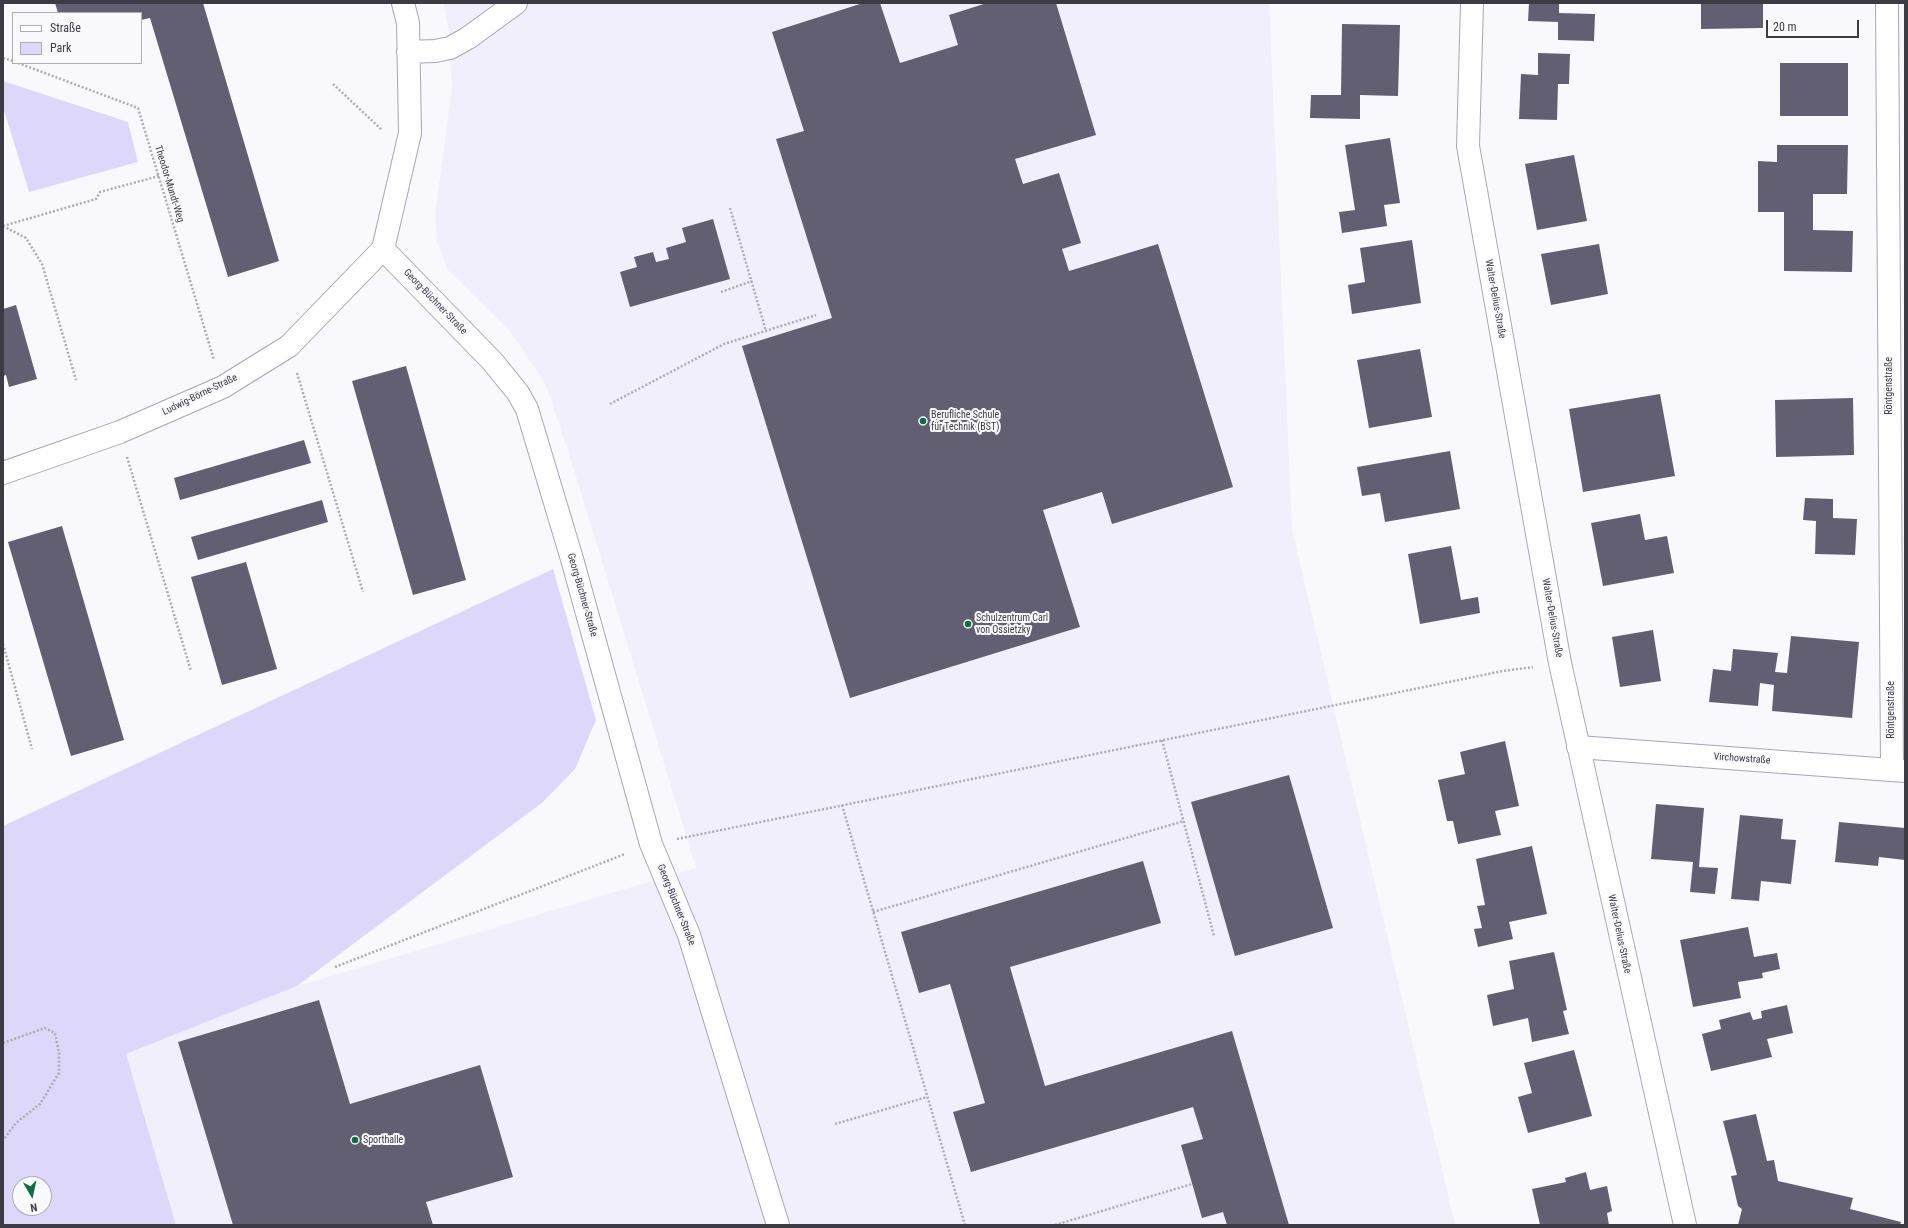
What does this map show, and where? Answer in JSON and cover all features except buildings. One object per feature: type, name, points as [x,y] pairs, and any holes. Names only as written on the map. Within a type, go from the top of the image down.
[{"type":"street","points":[[382,249],[410,133],[408,23],[403,3]]},
{"type":"street","points":[[408,52],[435,51],[450,48],[468,38],[516,3]]},
{"type":"street","name":"Walter-Delius-Straße","points":[[1472,3],[1468,146],[1560,663],[1685,1225]]},
{"type":"street","name":"Röntgenstraße","points":[[1887,3],[1898,770]]},
{"type":"street","name":"Ludwig-Börne-Straße","points":[[3,473],[120,432],[222,387],[289,346],[382,249]]},
{"type":"street","name":"Georg-Büchner-Straße","points":[[382,249],[493,362],[518,393],[527,409],[572,559],[651,844],[689,935],[778,1225]]},
{"type":"street","name":"Virchowstraße","points":[[1578,748],[1898,770]]},
{"type":"path","name":"Theodor-Mundt-Weg","points":[[21,64],[138,108],[222,387]]},
{"type":"path","points":[[333,84],[405,152]]},
{"type":"path","points":[[3,226],[96,198],[100,192],[159,176]]},
{"type":"path","points":[[730,208],[766,331]]},
{"type":"path","points":[[3,226],[26,238],[42,264],[76,380]]},
{"type":"path","points":[[720,292],[752,282]]},
{"type":"path","points":[[610,404],[724,344],[816,315]]},
{"type":"path","points":[[289,346],[363,592]]},
{"type":"path","points":[[120,432],[192,671]]},
{"type":"path","points":[[3,644],[32,749]]},
{"type":"path","points":[[335,967],[651,844],[1496,673],[1560,663]]},
{"type":"path","points":[[1162,740],[1214,936]]},
{"type":"path","points":[[842,805],[965,1225]]},
{"type":"path","points":[[873,912],[1184,822]]},
{"type":"path","points":[[3,1043],[45,1028],[55,1033],[59,1060],[59,1073],[40,1104],[16,1123],[3,1140]]},
{"type":"path","points":[[835,1124],[927,1097]]},
{"type":"path","points":[[1055,1225],[1192,1184]]},
{"type":"shaded area","name":"Schulzentrum Carl von Ossietzky","points":[[443,3],[1269,3],[1292,529],[1455,1225],[176,1225],[126,1054],[297,986],[696,868],[570,457],[546,385],[510,331],[448,270],[437,243],[435,215],[452,87],[448,26]]},
{"type":"green space","points":[[3,81],[128,122],[138,162],[29,192],[3,107]]},
{"type":"green space","points":[[553,569],[596,720],[575,769],[543,802],[297,986],[126,1054],[176,1225],[3,1225],[3,826]]},
{"type":"place","name":"Berufliche Schule für Technik (BST)","points":[[923,421]]},
{"type":"place","name":"Schulzentrum Carl von Ossietzky","points":[[968,624]]},
{"type":"place","name":"Sporthalle","points":[[355,1140]]}]
